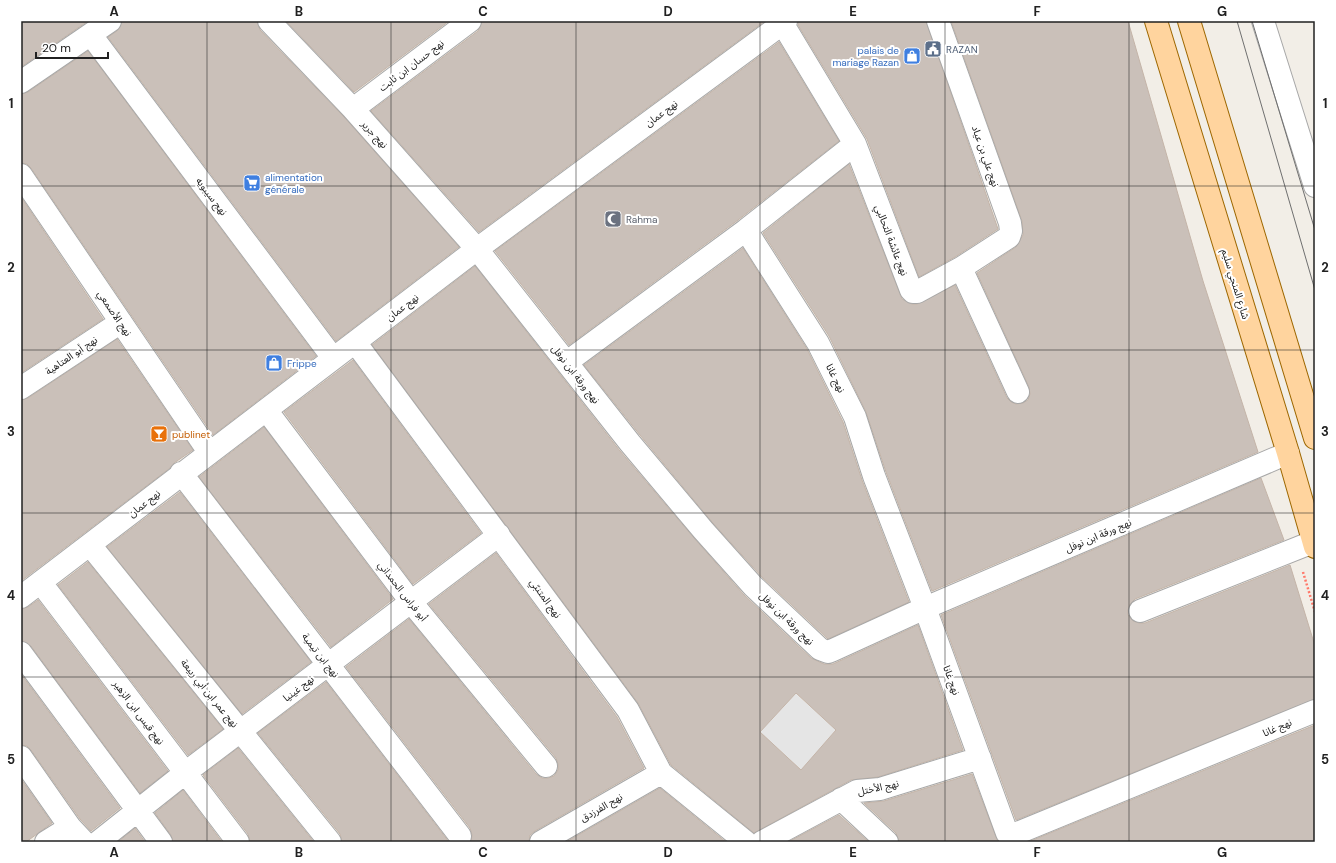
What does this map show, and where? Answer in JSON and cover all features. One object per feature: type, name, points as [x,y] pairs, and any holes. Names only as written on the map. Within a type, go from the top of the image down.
[{"type":"main road","name":"شارع المنجي سليم","points":[[1156,21],[1288,453],[1314,544]]},
{"type":"main road","points":[[1189,21],[1315,438]]},
{"type":"street","points":[[21,82],[110,21]]},
{"type":"street","name":"نهج جرير","points":[[269,21],[352,109],[477,249]]},
{"type":"street","name":"نهج حسان ابن ثابت","points":[[352,109],[470,21]]},
{"type":"street","name":"نهج علي بن عياد","points":[[938,21],[1010,223],[1011,231],[1009,237],[960,268]]},
{"type":"street","points":[[1263,21],[1315,186]]},
{"type":"street","name":"نهج عائشة التحالبي","points":[[783,22],[856,144],[911,290],[913,292],[917,292],[960,268]]},
{"type":"street","name":"نهج عمان","points":[[21,597],[209,452],[267,411],[333,358],[477,249],[783,22]]},
{"type":"street","name":"نهج سيبويه","points":[[91,35],[333,358]]},
{"type":"street","points":[[567,362],[746,230],[856,144]]},
{"type":"street","name":"نهج الأصمعي","points":[[24,186],[121,322],[209,452]]},
{"type":"street","name":"نهج غانا","points":[[746,230],[818,344],[855,417],[874,476],[926,608],[1007,833],[1010,836],[1315,711]]},
{"type":"street","name":"نهج ورقة ابن نوفل","points":[[477,249],[630,443],[702,530],[753,586],[820,650],[828,652],[833,650],[926,608],[1288,453]]},
{"type":"street","points":[[960,268],[1018,392]]},
{"type":"street","name":"نهج أبو العتاهية","points":[[21,388],[121,322]]},
{"type":"street","name":"نهج المتنبّي","points":[[355,342],[628,710],[661,773],[746,842]]},
{"type":"street","name":"أبو فراس الحمداني","points":[[267,411],[411,602],[546,766]]},
{"type":"street","name":"نهج ابن تيمية","points":[[182,473],[460,836]]},
{"type":"street","name":"نهج غينيا","points":[[98,842],[185,773],[499,535]]},
{"type":"street","points":[[1140,611],[1314,544]]},
{"type":"street","name":"نهج عمر ابن أبي ربيعة","points":[[90,545],[330,842]]},
{"type":"street","name":"نهج قيس ابن الزهير","points":[[41,583],[238,842]]},
{"type":"street","points":[[21,653],[137,812],[161,842]]},
{"type":"street","points":[[21,757],[77,834],[46,842]]},
{"type":"street","name":"نهج الأختل","points":[[762,842],[857,791],[880,789],[980,758]]},
{"type":"street","name":"نهج الفرزدق","points":[[540,842],[661,773]]},
{"type":"street","points":[[840,799],[887,842]]},
{"type":"shaded area","points":[[795,693],[836,730],[818,751],[853,765],[862,780],[827,794],[760,732]]},
{"type":"building","points":[[21,21],[88,21],[21,67]]},
{"type":"building","points":[[122,21],[257,21],[260,30],[344,117],[459,247],[336,341],[108,37],[117,31]]},
{"type":"building","points":[[286,21],[449,21],[354,92]]},
{"type":"building","points":[[482,21],[765,21],[479,232],[371,111],[478,31]]},
{"type":"building","points":[[798,21],[926,21],[998,229],[955,257],[919,277],[867,139],[798,25]]},
{"type":"building","points":[[951,21],[1128,21],[1203,281],[1258,452],[932,591],[886,472],[866,412],[829,336],[763,233],[849,164],[902,299],[912,304],[917,304],[955,285],[1007,398],[1016,404],[1023,403],[1028,400],[1030,394],[1029,387],[977,273],[1016,247],[1023,235],[1022,221]]},
{"type":"building","points":[[779,42],[839,141],[738,220],[569,345],[495,251]]},
{"type":"building","points":[[88,51],[316,356],[213,435],[31,168],[27,164],[21,163],[21,94],[28,92]]},
{"type":"building","points":[[21,197],[103,319],[21,373]]},
{"type":"building","points":[[743,248],[807,349],[843,422],[862,480],[909,602],[828,639],[762,577],[712,522],[584,365]]},
{"type":"building","points":[[475,266],[620,451],[694,538],[744,595],[811,658],[824,664],[833,664],[918,625],[963,750],[878,777],[851,780],[754,833],[671,765],[638,703],[372,345]],"holes":[[[796,693],[836,730],[801,770],[760,732]]]},
{"type":"building","points":[[117,339],[193,450],[21,581],[21,400],[28,398]]},
{"type":"building","points":[[353,360],[481,533],[413,584],[284,412]]},
{"type":"building","points":[[264,427],[393,599],[331,647],[199,477]]},
{"type":"building","points":[[1261,478],[1284,540],[1135,599],[1130,604],[1128,615],[1133,621],[1145,623],[1290,565],[1315,646],[1315,699],[1016,820],[941,615]]},
{"type":"building","points":[[180,492],[311,662],[242,714],[107,547]]},
{"type":"building","points":[[496,553],[617,717],[644,768],[535,831],[530,835],[529,842],[471,842],[472,835],[470,828],[346,667],[409,619],[536,774],[542,778],[554,776],[558,770],[556,758],[429,604]]},
{"type":"building","points":[[88,562],[223,729],[188,755],[58,585]]},
{"type":"building","points":[[38,600],[168,771],[140,793],[31,646],[21,641],[21,609],[28,607]]},
{"type":"building","points":[[21,674],[120,808],[91,831],[80,819],[31,750],[27,746],[21,745]]},
{"type":"building","points":[[326,682],[449,842],[342,842],[340,834],[258,733]]},
{"type":"building","points":[[1315,725],[1315,842],[1028,842]]},
{"type":"building","points":[[238,748],[314,842],[250,842],[248,834],[203,775]]},
{"type":"building","points":[[972,774],[998,842],[899,842],[896,833],[864,803],[884,801]]},
{"type":"building","points":[[21,779],[52,823],[26,842],[21,842]]},
{"type":"building","points":[[660,788],[726,842],[566,842]]},
{"type":"building","points":[[183,790],[222,842],[173,842],[171,835],[155,813]]},
{"type":"building","points":[[839,815],[869,842],[788,842]]},
{"type":"building","points":[[135,828],[145,842],[118,842]]},
{"type":"tram line","points":[[1237,21],[1315,290]]},
{"type":"tram line","points":[[1252,21],[1315,230]]},
{"type":"place","name":"RAZAN","points":[[933,49]]},
{"type":"place","name":"palais de mariage Razan","points":[[912,56]]},
{"type":"place","name":"alimentation générale","points":[[252,183]]},
{"type":"place","name":"Rahma","points":[[613,219]]},
{"type":"place","name":"Frippe","points":[[274,363]]},
{"type":"place","name":"publinet","points":[[159,434]]}]
